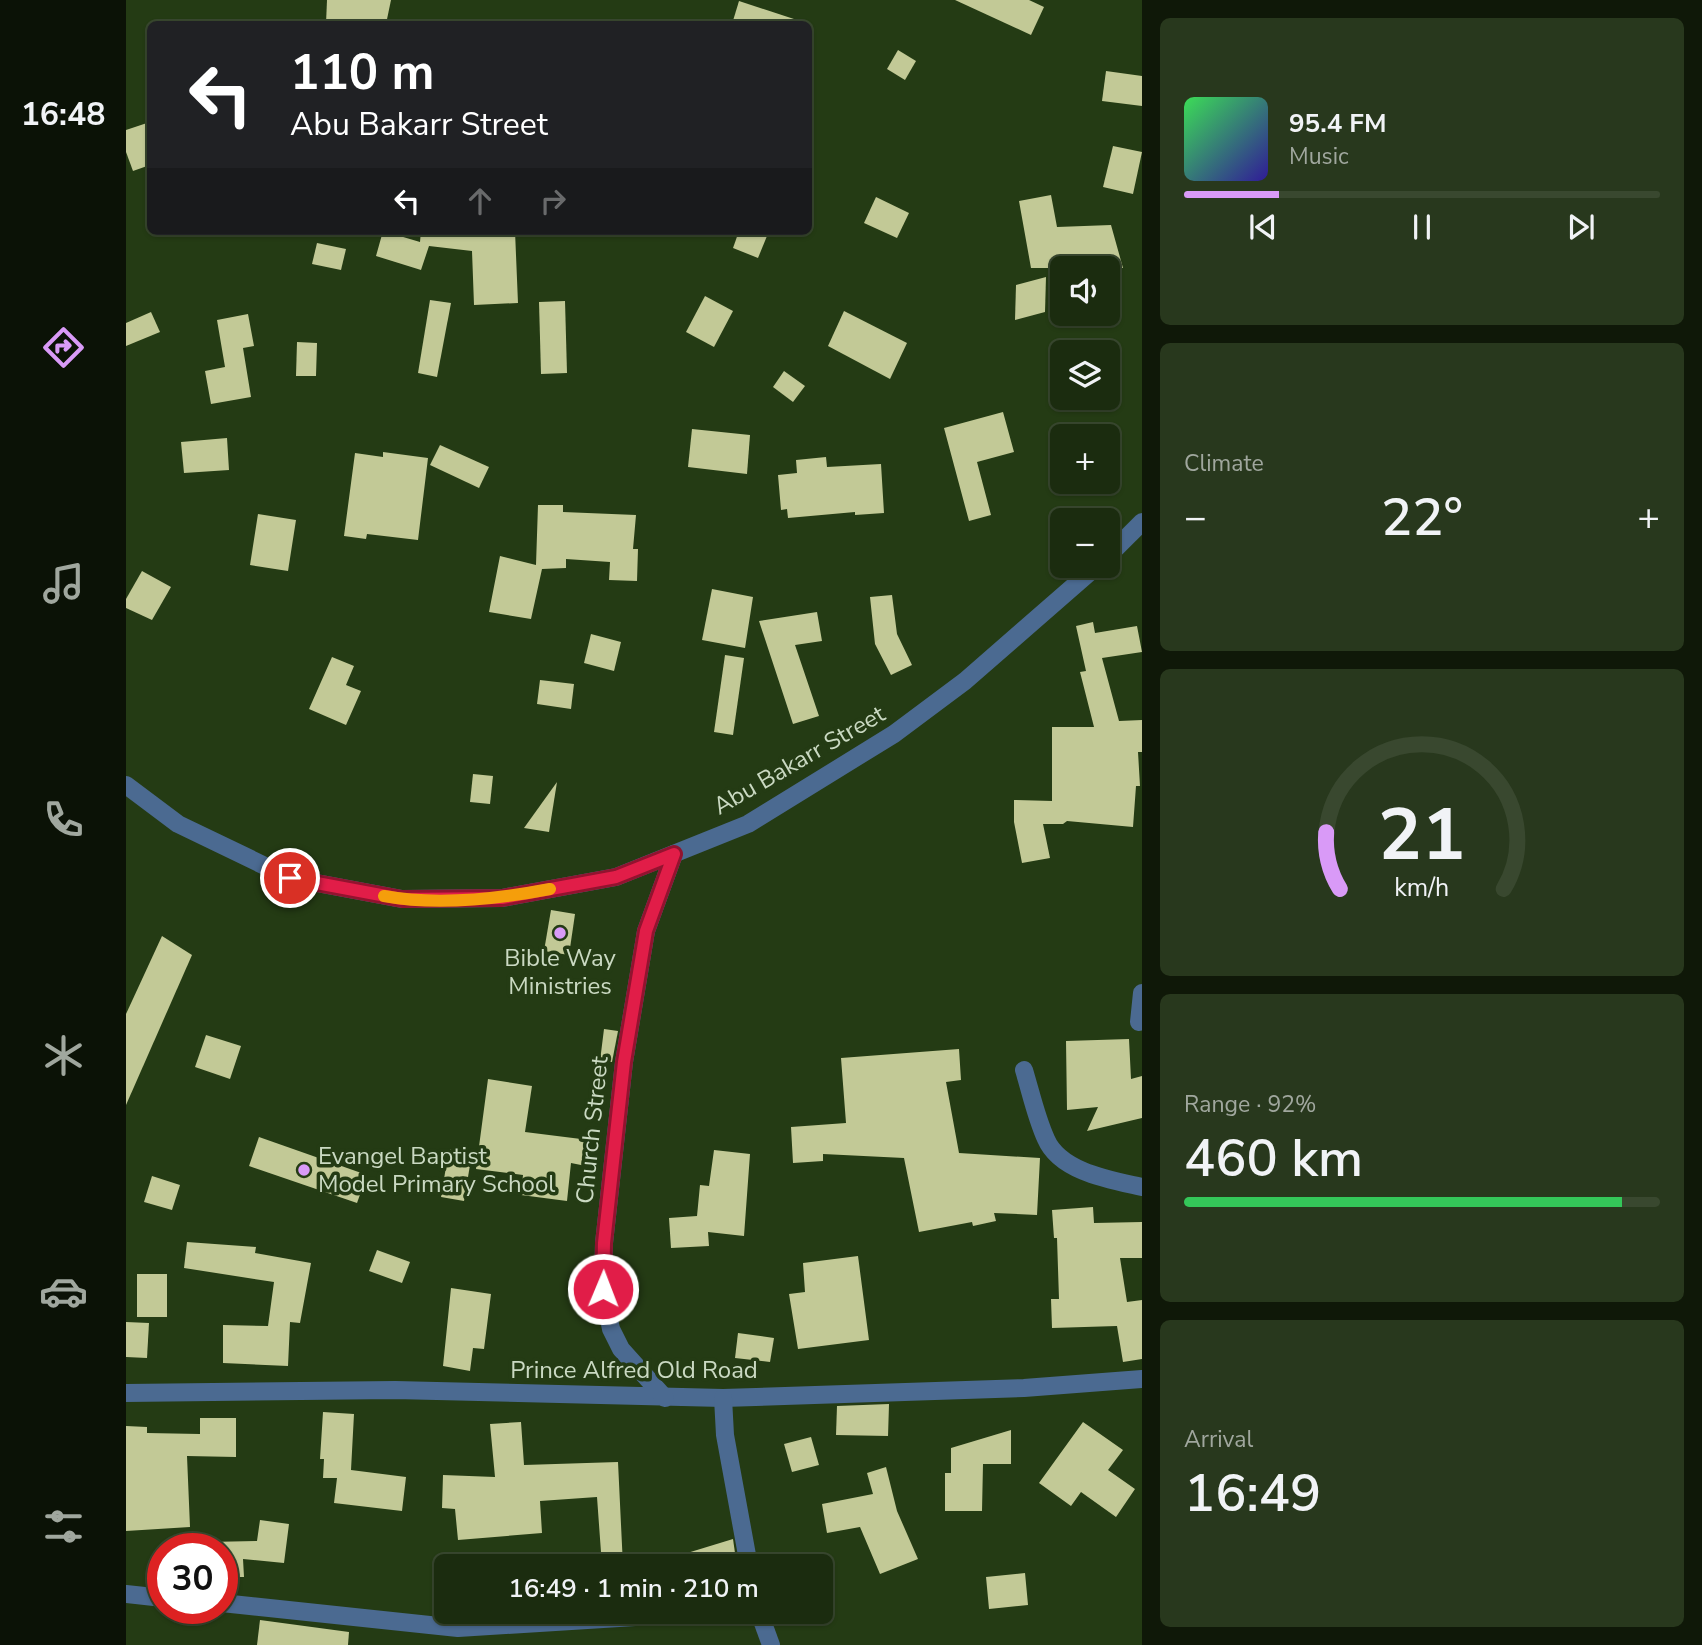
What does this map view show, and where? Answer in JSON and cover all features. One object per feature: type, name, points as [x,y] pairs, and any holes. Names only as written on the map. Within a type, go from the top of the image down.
[{"type":"street","points":[[1120,544],[1142,522]]},
{"type":"street","name":"Abu Bakarr Street","points":[[126,785],[178,824],[290,878],[402,899],[502,898],[616,877],[748,824],[894,734],[965,681],[1083,578]]},
{"type":"street","name":"Church Street","points":[[665,1398],[621,1349],[611,1329],[603,1289],[604,1243],[626,1049],[646,931],[674,854]]},
{"type":"street","points":[[1139,1022],[1142,993]]},
{"type":"street","points":[[1024,1070],[1047,1142],[1065,1160],[1104,1179],[1142,1187]]},
{"type":"street","name":"Prince Alfred Old Road","points":[[126,1393],[395,1390],[723,1398],[1024,1388],[1142,1379]]},
{"type":"street","points":[[723,1398],[725,1436],[747,1554]]},
{"type":"street","points":[[126,1594],[147,1596]]},
{"type":"street","points":[[238,1605],[460,1637],[593,1624]]},
{"type":"street","points":[[764,1624],[772,1645]]},
{"type":"building","points":[[327,0],[391,0],[387,21],[326,21]]},
{"type":"building","points":[[955,0],[1029,0],[1044,7],[1031,35]]},
{"type":"building","points":[[739,1],[797,20],[797,21],[733,21]]},
{"type":"building","points":[[898,50],[916,61],[905,80],[887,69]]},
{"type":"building","points":[[1106,71],[1142,76],[1142,106],[1102,101]]},
{"type":"building","points":[[147,123],[147,166],[133,171],[126,152],[126,130]]},
{"type":"building","points":[[1113,146],[1142,152],[1133,194],[1103,187]]},
{"type":"building","points":[[1051,195],[1057,227],[1111,225],[1120,256],[1050,256],[1050,268],[1031,268],[1019,201]]},
{"type":"building","points":[[876,197],[909,213],[897,238],[864,223]]},
{"type":"building","points":[[382,235],[396,235],[420,242],[421,235],[515,235],[518,303],[474,305],[472,251],[429,246],[421,270],[376,256]]},
{"type":"building","points":[[738,235],[767,236],[758,258],[733,248]]},
{"type":"building","points":[[317,243],[346,249],[341,270],[312,264]]},
{"type":"building","points":[[1046,277],[1045,312],[1015,320],[1016,285]]},
{"type":"building","points":[[705,296],[733,311],[714,347],[686,332]]},
{"type":"building","points":[[430,300],[451,303],[437,377],[418,373]]},
{"type":"building","points":[[565,301],[567,373],[541,374],[539,302]]},
{"type":"building","points":[[844,311],[907,343],[890,379],[828,346]]},
{"type":"building","points":[[151,312],[160,332],[126,346],[126,323]]},
{"type":"building","points":[[248,314],[254,346],[243,348],[251,397],[211,404],[205,371],[225,367],[217,320]]},
{"type":"building","points":[[297,342],[317,343],[316,376],[296,376]]},
{"type":"building","points":[[784,371],[805,386],[793,402],[773,387]]},
{"type":"building","points":[[1003,412],[1014,452],[977,462],[991,515],[969,521],[944,428]]},
{"type":"building","points":[[692,429],[750,435],[747,474],[688,467]]},
{"type":"building","points":[[227,438],[229,470],[184,473],[181,442]]},
{"type":"building","points":[[440,445],[489,467],[479,488],[430,465]]},
{"type":"building","points":[[383,452],[428,458],[418,540],[367,534],[366,539],[344,536],[355,453],[383,457]]},
{"type":"building","points":[[826,457],[827,467],[881,464],[884,513],[855,515],[855,512],[788,518],[787,509],[781,510],[778,475],[797,473],[796,460]]},
{"type":"building","points":[[538,505],[563,505],[563,512],[636,515],[633,549],[638,549],[637,581],[609,580],[610,562],[566,559],[566,568],[542,569],[531,619],[489,612],[500,556],[536,565]]},
{"type":"building","points":[[258,514],[296,520],[288,571],[250,565]]},
{"type":"building","points":[[142,571],[171,587],[152,620],[126,608],[126,599]]},
{"type":"building","points":[[712,589],[753,597],[745,648],[702,640]]},
{"type":"building","points":[[892,595],[897,634],[912,665],[891,675],[875,644],[870,597]]},
{"type":"building","points":[[817,612],[822,641],[795,645],[819,716],[793,724],[759,621]]},
{"type":"building","points":[[1093,622],[1095,633],[1137,626],[1142,652],[1102,658],[1119,721],[1142,720],[1142,752],[1138,752],[1140,786],[1136,786],[1133,827],[1067,821],[1063,824],[1043,824],[1050,858],[1022,863],[1014,822],[1014,800],[1052,801],[1052,727],[1094,727],[1080,672],[1086,671],[1076,626]]},
{"type":"building","points":[[591,634],[621,642],[614,671],[584,663]]},
{"type":"building","points":[[725,655],[744,658],[733,735],[714,732]]},
{"type":"building","points":[[332,657],[354,666],[346,685],[361,691],[346,725],[309,709]]},
{"type":"building","points":[[540,680],[574,684],[571,709],[537,704]]},
{"type":"building","points":[[473,774],[493,776],[490,804],[470,802]]},
{"type":"building","points":[[557,782],[549,832],[524,828]]},
{"type":"building","name":"Bible Way Ministries","points":[[551,910],[575,914],[569,955],[544,951]]},
{"type":"building","points":[[162,936],[192,955],[126,1105],[126,1014]]},
{"type":"building","points":[[604,1029],[618,1031],[612,1062],[600,1061]]},
{"type":"building","points":[[206,1035],[241,1046],[230,1079],[195,1067]]},
{"type":"building","points":[[1129,1039],[1131,1079],[1142,1076],[1142,1118],[1087,1131],[1098,1107],[1067,1110],[1066,1041]]},
{"type":"building","points":[[959,1049],[961,1080],[946,1082],[959,1153],[1040,1158],[1037,1215],[994,1213],[996,1221],[973,1226],[972,1222],[919,1232],[904,1158],[823,1154],[823,1161],[793,1163],[791,1127],[846,1123],[841,1058]]},
{"type":"building","points":[[488,1079],[532,1086],[525,1132],[589,1140],[586,1166],[571,1163],[567,1201],[521,1195],[523,1175],[476,1169]]},
{"type":"building","name":"Evangel Baptist Model Primary School","points":[[259,1137],[367,1175],[357,1203],[249,1166]]},
{"type":"building","points":[[449,1149],[472,1153],[464,1201],[441,1197]]},
{"type":"building","points":[[714,1150],[750,1154],[744,1236],[708,1232],[709,1246],[671,1248],[669,1218],[697,1216],[700,1185],[709,1186]]},
{"type":"building","points":[[152,1176],[180,1185],[172,1210],[144,1202]]},
{"type":"building","points":[[1093,1207],[1094,1223],[1142,1222],[1142,1258],[1120,1258],[1127,1302],[1142,1300],[1142,1359],[1123,1362],[1117,1326],[1052,1328],[1051,1299],[1059,1299],[1057,1238],[1054,1238],[1052,1210]]},
{"type":"building","points":[[187,1242],[256,1247],[255,1253],[311,1263],[300,1323],[290,1322],[288,1366],[223,1363],[223,1325],[268,1326],[274,1282],[184,1268]]},
{"type":"building","points":[[377,1250],[410,1262],[402,1283],[369,1271]]},
{"type":"building","points":[[858,1256],[869,1340],[798,1349],[789,1294],[805,1292],[803,1263]]},
{"type":"building","points":[[137,1274],[167,1274],[167,1317],[137,1317]]},
{"type":"building","points":[[451,1288],[491,1294],[484,1349],[473,1348],[470,1371],[443,1366]]},
{"type":"building","points":[[126,1322],[149,1323],[147,1358],[126,1357]]},
{"type":"building","points":[[738,1333],[774,1338],[770,1362],[735,1358]]},
{"type":"building","points":[[889,1404],[888,1436],[836,1435],[837,1406]]},
{"type":"building","points":[[323,1412],[354,1414],[351,1470],[406,1477],[402,1511],[334,1503],[337,1478],[323,1478],[324,1459],[320,1459]]},
{"type":"building","points":[[200,1418],[236,1418],[236,1457],[187,1456],[190,1527],[126,1531],[126,1426],[147,1427],[147,1433],[200,1434]]},
{"type":"building","points":[[521,1422],[524,1465],[618,1462],[622,1554],[601,1554],[597,1497],[540,1501],[542,1533],[458,1540],[455,1509],[442,1508],[443,1475],[495,1477],[490,1424]]},
{"type":"building","points":[[1083,1422],[1123,1450],[1108,1470],[1135,1489],[1116,1517],[1081,1492],[1071,1506],[1039,1483]]},
{"type":"building","points":[[1011,1430],[1011,1464],[983,1464],[982,1511],[945,1511],[945,1473],[951,1473],[951,1448]]},
{"type":"building","points":[[811,1437],[819,1465],[792,1472],[784,1444]]},
{"type":"building","points":[[886,1467],[897,1511],[918,1559],[880,1574],[860,1527],[827,1533],[822,1504],[873,1494],[867,1473]]},
{"type":"building","points":[[260,1520],[289,1524],[284,1563],[243,1559],[244,1577],[238,1577],[238,1541],[257,1541]]},
{"type":"building","points":[[733,1539],[735,1554],[684,1554]]},
{"type":"building","points":[[1025,1573],[1028,1605],[989,1609],[986,1577]]},
{"type":"building","points":[[260,1620],[349,1632],[348,1645],[257,1645]]},
{"type":"slow traffic","points":[[384,896],[402,899],[502,898],[550,889]]},
{"type":"place","name":"Bible Way Ministries","points":[[560,933]]},
{"type":"place","name":"Evangel Baptist Model Primary School","points":[[304,1170]]},
{"type":"route","points":[[290,878],[402,899],[502,898],[616,877],[674,854],[646,931],[624,1062],[604,1243],[603,1289]]}]
